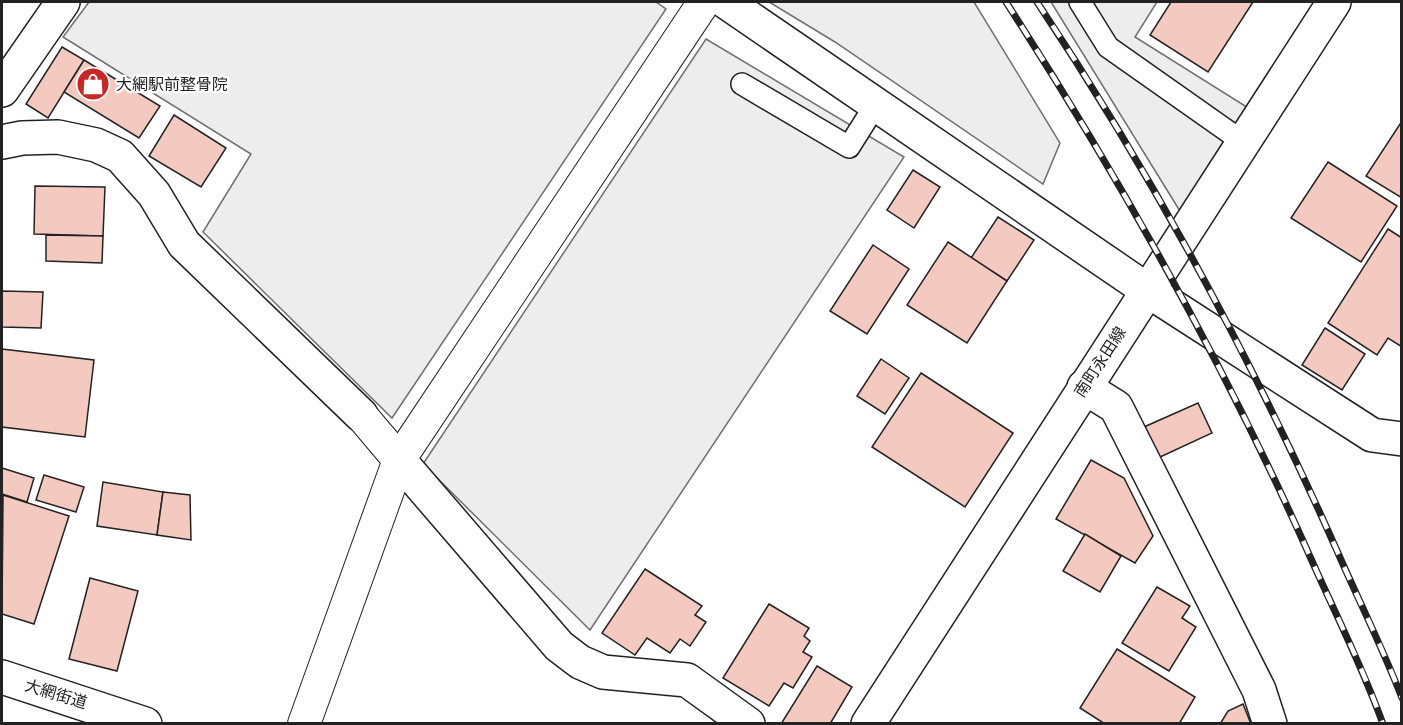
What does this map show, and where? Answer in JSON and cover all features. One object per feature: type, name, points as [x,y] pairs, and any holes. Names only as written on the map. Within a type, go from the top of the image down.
[{"type":"street","points":[[2,90],[63,2]]},
{"type":"street","points":[[304,723],[399,460],[704,2]]},
{"type":"street","points":[[726,2],[1146,290],[1372,435],[1401,439]]},
{"type":"street","name":"南町永田線","points":[[868,723],[1334,2]]},
{"type":"street","points":[[2,142],[22,138],[58,137],[96,145],[120,156],[154,194],[184,244],[361,415],[560,646],[580,662],[603,672],[687,680],[748,723]]},
{"type":"street","points":[[1084,387],[1116,407],[1258,690],[1270,723]]},
{"type":"street","name":"大網街道","points":[[2,677],[145,723]]},
{"type":"lane","points":[[1080,2],[1108,47],[1243,142]]},
{"type":"lane","points":[[742,84],[849,147],[876,104]]},
{"type":"shaded area","points":[[89,2],[656,2],[666,9],[392,418],[203,232],[251,154],[63,37]]},
{"type":"shaded area","points":[[769,2],[974,2],[1060,143],[1043,184],[835,42]]},
{"type":"shaded area","points":[[1051,2],[1157,2],[1135,37],[1250,109],[1183,216]]},
{"type":"shaded area","points":[[706,39],[904,157],[590,630],[423,464]]},
{"type":"building","points":[[1171,2],[1253,2],[1208,72],[1150,35]]},
{"type":"building","points":[[62,47],[84,60],[48,118],[26,104]]},
{"type":"building","points":[[84,60],[160,106],[139,138],[64,92]]},
{"type":"building","points":[[174,115],[226,148],[201,187],[149,156]]},
{"type":"building","points":[[1402,121],[1402,198],[1366,176]]},
{"type":"building","points":[[1328,162],[1397,206],[1361,262],[1291,218]]},
{"type":"building","points":[[913,170],[940,187],[914,228],[887,210]]},
{"type":"building","points":[[35,186],[105,187],[103,236],[34,234]]},
{"type":"building","points":[[998,217],[1034,240],[1007,281],[971,258]]},
{"type":"building","points":[[1388,229],[1402,238],[1402,347],[1388,338],[1377,355],[1328,323]]},
{"type":"building","points":[[46,235],[103,236],[102,263],[46,261]]},
{"type":"building","points":[[948,242],[1007,281],[967,343],[907,305]]},
{"type":"building","points":[[873,245],[909,269],[867,334],[830,311]]},
{"type":"building","points":[[2,291],[43,292],[41,328],[2,327]]},
{"type":"building","points":[[1325,328],[1365,354],[1342,390],[1302,365]]},
{"type":"building","points":[[2,349],[94,360],[85,437],[2,427]]},
{"type":"building","points":[[881,359],[909,378],[885,414],[857,396]]},
{"type":"building","points":[[921,373],[1013,433],[965,507],[872,447]]},
{"type":"building","points":[[1198,403],[1212,433],[1158,458],[1144,427]]},
{"type":"building","points":[[1091,460],[1124,478],[1153,536],[1135,563],[1056,519]]},
{"type":"building","points":[[2,468],[34,478],[27,502],[2,494]]},
{"type":"building","points":[[44,475],[84,487],[76,512],[36,500]]},
{"type":"building","points":[[103,482],[163,492],[157,535],[97,526]]},
{"type":"building","points":[[163,492],[190,495],[191,540],[157,535]]},
{"type":"building","points":[[3,495],[69,516],[34,624],[2,614]]},
{"type":"building","points":[[1085,534],[1121,556],[1100,592],[1063,571]]},
{"type":"building","points":[[645,569],[702,606],[695,615],[706,622],[690,646],[680,639],[670,653],[647,638],[635,655],[602,633]]},
{"type":"building","points":[[90,578],[138,591],[117,671],[69,659]]},
{"type":"building","points":[[1157,587],[1190,606],[1182,618],[1196,627],[1169,671],[1122,643]]},
{"type":"building","points":[[769,604],[809,628],[804,636],[810,641],[803,652],[812,657],[793,688],[784,683],[769,706],[723,678]]},
{"type":"building","points":[[1117,649],[1195,697],[1179,724],[1105,724],[1080,708]]},
{"type":"building","points":[[817,666],[852,687],[830,724],[781,724]]},
{"type":"building","points":[[1243,704],[1251,724],[1220,724],[1228,711]]},
{"type":"railway","points":[[1006,2],[1131,206],[1208,346],[1279,489],[1358,662],[1383,724]]},
{"type":"railway","points":[[1037,2],[1121,134],[1236,340],[1305,481],[1402,698]]},
{"type":"place","name":"大網駅前整骨院","points":[[93,84]]}]
